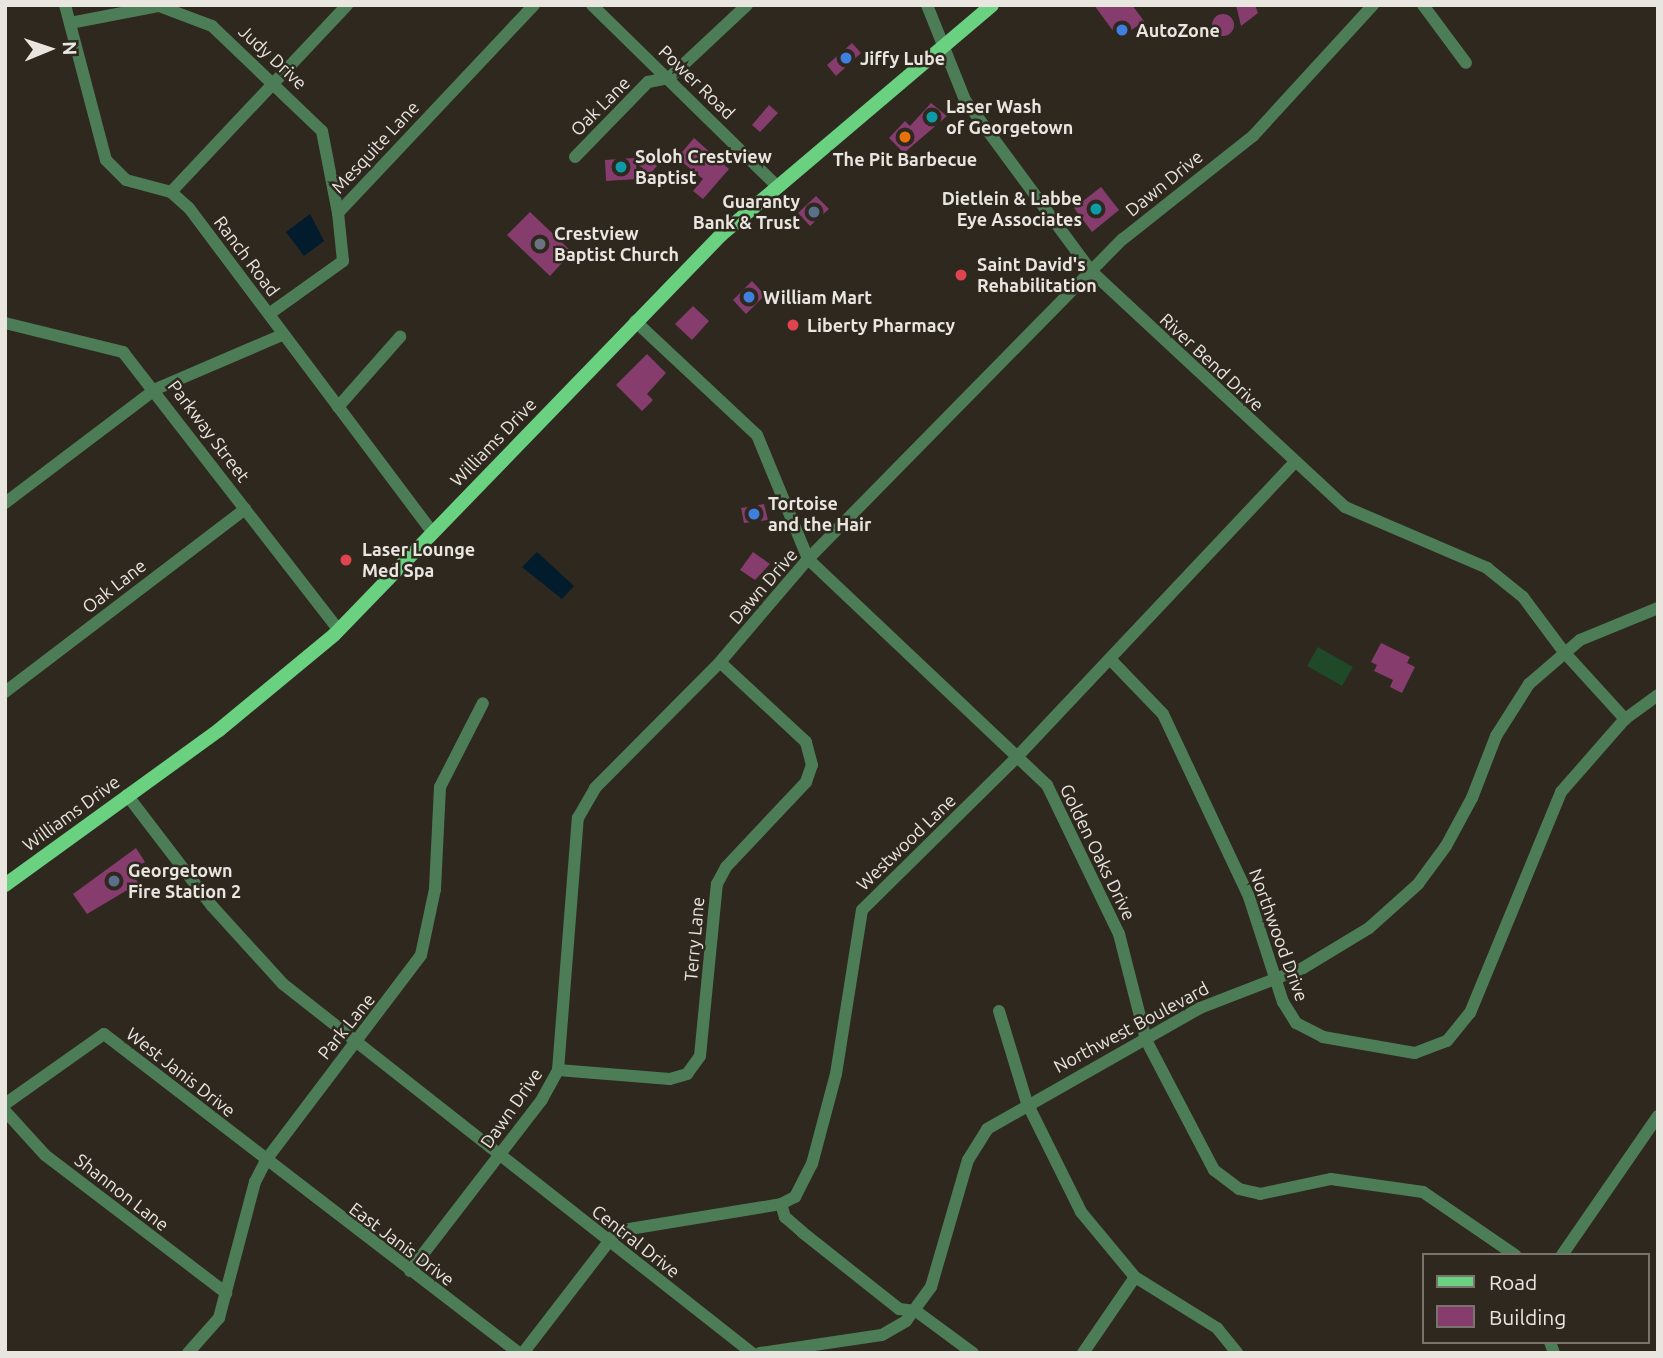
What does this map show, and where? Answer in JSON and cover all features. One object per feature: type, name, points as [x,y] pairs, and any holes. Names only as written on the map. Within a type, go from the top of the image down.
[{"type":"main road","name":"Williams Drive","points":[[5,885],[219,730],[339,630],[635,321],[776,185],[939,46],[992,5]]},
{"type":"street","points":[[65,5],[106,160],[135,184],[171,192],[347,5]]},
{"type":"street","name":"Mesquite Lane","points":[[269,314],[343,261],[338,213],[534,5]]},
{"type":"street","name":"Power Road","points":[[592,5],[776,185]]},
{"type":"street","name":"Oak Lane","points":[[575,156],[648,82],[669,78],[747,5]]},
{"type":"street","name":"River Bend Drive","points":[[927,5],[939,46],[998,148],[1091,271],[1294,463],[1345,507],[1487,568],[1523,597],[1564,652],[1625,719]]},
{"type":"street","name":"Dawn Drive","points":[[410,1271],[498,1156],[558,1070],[581,808],[720,662],[808,559],[1091,271],[1157,210],[1253,136],[1373,5]]},
{"type":"street","points":[[1423,5],[1466,63]]},
{"type":"street","name":"Judy Drive","points":[[70,23],[141,7],[169,9],[212,26],[274,82],[322,131],[338,213]]},
{"type":"street","name":"Ranch Road","points":[[171,192],[189,208],[433,533]]},
{"type":"street","name":"Golden Oaks Drive","points":[[635,321],[757,435],[808,559],[1018,756],[1052,794],[1119,934],[1146,1040],[1208,1161],[1239,1189],[1271,1193],[1331,1179],[1397,1186],[1432,1196],[1512,1253]]},
{"type":"street","name":"Parkway Street","points":[[5,323],[109,345],[123,352],[156,389],[339,630]]},
{"type":"street","points":[[5,503],[156,389],[282,334]]},
{"type":"street","points":[[338,407],[400,337]]},
{"type":"street","name":"Westwood Lane","points":[[781,1204],[802,1187],[825,1116],[844,1037],[862,909],[1018,756],[1294,463]]},
{"type":"street","name":"Oak Lane","points":[[5,692],[245,509]]},
{"type":"street","name":"Northwest Boulevard","points":[[760,1353],[882,1335],[916,1311],[931,1287],[968,1160],[986,1129],[1027,1103],[1209,1004],[1276,979],[1353,940],[1418,884],[1456,830],[1508,713],[1528,684],[1564,652],[1599,629],[1658,608]]},
{"type":"street","name":"Northwood Drive","points":[[1110,659],[1163,714],[1249,897],[1286,1010],[1310,1034],[1415,1053],[1447,1041],[1479,995],[1557,799],[1625,719],[1658,695]]},
{"type":"street","name":"Terry Lane","points":[[558,1070],[670,1079],[687,1074],[700,1056],[718,884],[726,867],[806,782],[812,765],[803,738],[720,662]]},
{"type":"street","name":"Park Lane","points":[[188,1353],[213,1329],[226,1293],[255,1182],[266,1160],[421,956],[435,889],[440,787],[453,753],[483,703]]},
{"type":"street","name":"Central Drive","points":[[127,795],[249,949],[355,1044],[752,1353]]},
{"type":"street","points":[[999,1011],[1027,1103],[1081,1212],[1135,1277],[1217,1328],[1237,1353]]},
{"type":"street","name":"West Janis Drive","points":[[5,1104],[104,1034],[266,1160]]},
{"type":"street","name":"Shannon Lane","points":[[5,1111],[45,1155],[226,1293]]},
{"type":"street","points":[[1563,1253],[1658,1116]]},
{"type":"street","name":"East Janis Drive","points":[[266,1160],[521,1353]]},
{"type":"street","points":[[521,1353],[608,1241],[630,1225],[781,1204],[785,1217],[899,1309],[916,1311],[973,1353]]},
{"type":"street","points":[[1083,1353],[1135,1277]]},
{"type":"green space","points":[[1318,647],[1353,667],[1342,686],[1307,666]]},
{"type":"water","points":[[310,214],[324,241],[304,256],[286,232]]},
{"type":"water","points":[[537,552],[574,586],[562,599],[522,567]]},
{"type":"building","name":"AutoZone","points":[[1094,5],[1132,5],[1144,21],[1119,39]]},
{"type":"building","points":[[1236,5],[1255,5],[1258,13],[1241,26]]},
{"type":"building","points":[[1223,14],[1231,17],[1234,25],[1231,33],[1223,36],[1215,33],[1212,25],[1215,17]]},
{"type":"building","name":"Jiffy Lube","points":[[852,43],[861,53],[836,76],[827,65]]},
{"type":"building","points":[[931,103],[947,116],[904,153],[889,138],[905,121],[910,126]]},
{"type":"building","points":[[769,105],[778,113],[760,132],[752,125]]},
{"type":"building","points":[[694,138],[729,169],[703,199],[693,191],[703,179],[677,158]]},
{"type":"building","name":"Soloh Crestview Baptist","points":[[640,152],[657,166],[650,174],[636,163],[637,179],[606,181],[605,160],[634,158]]},
{"type":"building","name":"Dietlein & Labbe Eye Associates","points":[[1101,187],[1119,210],[1092,232],[1074,208]]},
{"type":"building","name":"Guaranty Bank & Trust","points":[[816,196],[829,209],[810,226],[798,213]]},
{"type":"building","name":"Crestview Baptist Church","points":[[530,212],[572,252],[550,276],[507,235]]},
{"type":"building","name":"William Mart","points":[[752,281],[765,295],[746,314],[733,300]]},
{"type":"building","points":[[693,306],[709,321],[692,340],[675,324]]},
{"type":"building","points":[[647,354],[666,373],[647,394],[653,400],[642,411],[616,385]]},
{"type":"building","name":"Tortoise and the Hair","points":[[764,504],[768,520],[744,523],[741,508]]},
{"type":"building","points":[[753,552],[770,564],[755,580],[740,570]]},
{"type":"building","points":[[1381,643],[1410,657],[1407,663],[1415,667],[1402,693],[1390,687],[1393,680],[1374,671],[1377,665],[1371,662]]},
{"type":"building","name":"Georgetown Fire Station 2","points":[[136,848],[145,862],[140,865],[145,872],[135,879],[139,883],[87,914],[73,894]]},
{"type":"place","name":"AutoZone","points":[[1122,30]]},
{"type":"place","name":"Jiffy Lube","points":[[846,58]]},
{"type":"place","name":"Laser Wash of Georgetown","points":[[932,117]]},
{"type":"place","name":"The Pit Barbecue","points":[[905,137]]},
{"type":"place","name":"Soloh Crestview Baptist","points":[[621,167]]},
{"type":"place","name":"Dietlein & Labbe Eye Associates","points":[[1096,209]]},
{"type":"place","name":"Guaranty Bank & Trust","points":[[814,212]]},
{"type":"place","name":"Crestview Baptist Church","points":[[540,244]]},
{"type":"place","name":"Saint David's Rehabilitation","points":[[961,275]]},
{"type":"place","name":"William Mart","points":[[749,297]]},
{"type":"place","name":"Liberty Pharmacy","points":[[793,325]]},
{"type":"place","name":"Tortoise and the Hair","points":[[754,514]]},
{"type":"place","name":"Laser Lounge Med Spa","points":[[346,560]]},
{"type":"place","name":"Georgetown Fire Station 2","points":[[114,881]]}]
